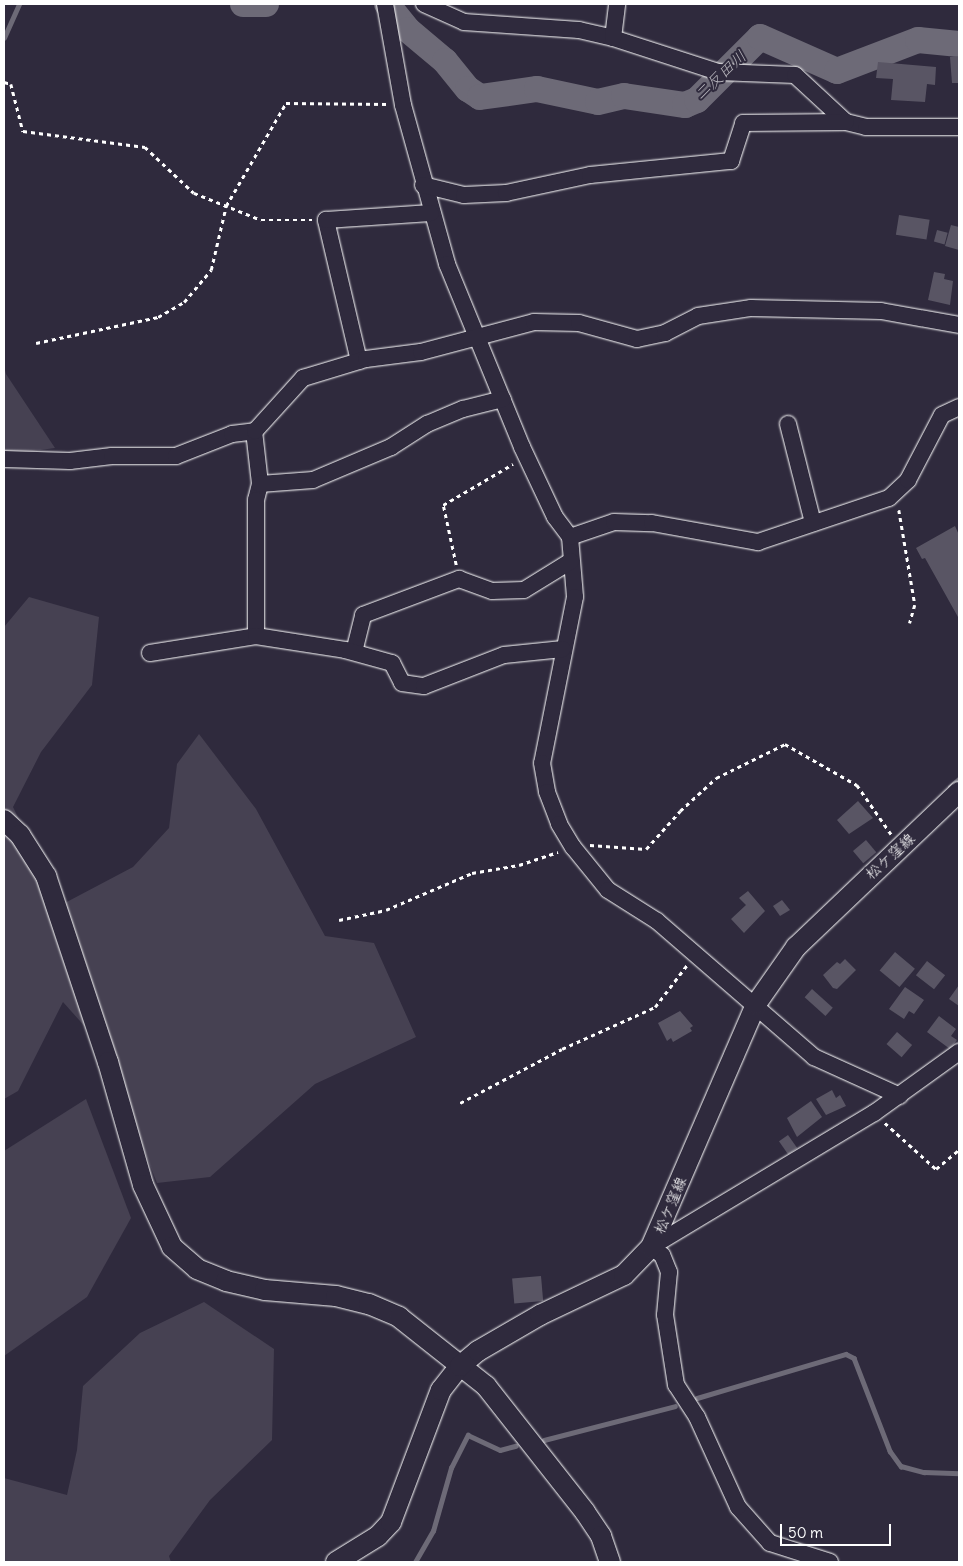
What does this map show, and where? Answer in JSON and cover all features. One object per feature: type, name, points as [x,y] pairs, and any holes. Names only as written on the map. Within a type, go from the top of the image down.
[{"type":"street","points":[[424,4],[464,22],[579,30],[725,71],[795,75],[846,122]]},
{"type":"street","points":[[613,38],[617,4]]},
{"type":"street","points":[[384,8],[403,105],[430,213],[447,264],[527,456],[555,517],[570,537],[575,597],[563,649],[542,762],[547,792],[559,824],[572,846],[608,890],[657,920],[756,1004],[814,1057],[900,1096]]},
{"type":"street","points":[[424,185],[464,195],[506,193],[590,175],[731,161],[743,123],[846,122],[866,127],[959,127]]},
{"type":"street","points":[[359,361],[326,220],[430,213]]},
{"type":"street","points":[[4,459],[70,461],[112,456],[176,456],[232,434],[254,431],[303,378],[359,361],[479,338],[487,333],[547,321],[579,323],[637,339],[665,333],[698,316],[750,308],[881,311],[959,325]]},
{"type":"street","points":[[260,484],[313,480],[391,448],[427,424],[463,409],[503,399]]},
{"type":"street","points":[[570,537],[614,522],[652,523],[758,542],[889,498],[908,480],[942,415],[959,407]]},
{"type":"street","points":[[788,424],[813,523]]},
{"type":"street","points":[[254,431],[260,484],[256,500],[256,636]]},
{"type":"street","points":[[354,652],[363,615],[459,579],[492,591],[524,590],[571,561]]},
{"type":"street","points":[[150,653],[256,636],[354,652],[392,664],[402,683],[424,686],[504,656],[563,649]]},
{"type":"street","name":"松ケ窪線","points":[[336,1562],[378,1536],[391,1522],[442,1390],[460,1366],[478,1352],[540,1316],[624,1275],[651,1247],[756,1004],[796,947],[959,792]]},
{"type":"street","points":[[4,820],[20,835],[46,876],[108,1062],[144,1185],[172,1247],[196,1269],[226,1281],[369,1304],[399,1317],[486,1386],[586,1512],[601,1536],[610,1562]]},
{"type":"street","points":[[830,1562],[770,1543],[738,1507],[698,1417],[676,1385],[665,1315],[669,1272],[662,1255],[651,1247],[874,1113],[959,1052]]},
{"type":"path","points":[[4,82],[11,84],[23,131],[145,147],[194,193],[226,206],[261,220],[326,220]]},
{"type":"path","points":[[36,343],[158,317],[184,302],[211,270],[226,206],[286,103],[403,105]]},
{"type":"path","points":[[459,579],[443,505],[527,456]]},
{"type":"path","points":[[896,491],[915,605],[910,623]]},
{"type":"path","points":[[339,920],[386,910],[472,873],[519,865],[572,846],[587,844],[646,849],[680,811],[716,778],[784,744],[857,785],[900,847]]},
{"type":"path","points":[[460,1103],[562,1049],[655,1007],[696,954]]},
{"type":"path","points":[[874,1113],[936,1169],[959,1150]]},
{"type":"shaded area","points":[[4,366],[6,374],[55,448],[4,455]]},
{"type":"shaded area","points":[[29,597],[99,617],[92,685],[41,752],[13,807],[61,905],[133,867],[169,828],[177,764],[199,734],[256,809],[325,936],[374,943],[416,1037],[315,1084],[210,1177],[157,1183],[104,1048],[63,1002],[18,1091],[4,1099],[4,627]]},
{"type":"shaded area","points":[[86,1099],[131,1218],[87,1297],[4,1356],[4,1151]]},
{"type":"shaded area","points":[[204,1302],[274,1349],[272,1440],[210,1500],[169,1556],[171,1562],[4,1562],[4,1478],[67,1495],[77,1450],[83,1386],[140,1333]]},
{"type":"building","points":[[959,56],[959,83],[952,83],[950,57]]},
{"type":"building","points":[[878,62],[936,67],[935,85],[927,84],[925,102],[891,100],[893,79],[876,78]]},
{"type":"building","points":[[899,215],[930,220],[926,240],[896,235]]},
{"type":"building","points":[[951,225],[959,227],[959,250],[945,246]]},
{"type":"building","points":[[937,230],[948,233],[945,244],[934,242]]},
{"type":"building","points":[[934,272],[945,274],[944,279],[953,281],[950,305],[928,300]]},
{"type":"building","points":[[955,526],[959,535],[958,617],[925,558],[922,559],[916,548]]},
{"type":"building","points":[[858,801],[873,818],[849,834],[837,820]]},
{"type":"building","points":[[866,840],[876,852],[863,863],[853,851]]},
{"type":"building","points":[[748,891],[765,911],[744,933],[731,919],[746,905],[739,898]]},
{"type":"building","points":[[782,900],[790,910],[780,916],[773,906]]},
{"type":"building","points":[[895,952],[915,969],[899,987],[880,970]]},
{"type":"building","points":[[845,959],[856,970],[837,989],[833,988],[823,975],[837,962],[840,964]]},
{"type":"building","points":[[927,961],[945,975],[934,989],[916,975]]},
{"type":"building","points":[[959,985],[959,1006],[949,999]]},
{"type":"building","points":[[905,987],[924,1000],[914,1014],[909,1011],[904,1019],[889,1009]]},
{"type":"building","points":[[812,989],[833,1008],[825,1016],[805,997]]},
{"type":"building","points":[[680,1011],[693,1026],[690,1028],[692,1031],[673,1042],[671,1038],[667,1041],[658,1023]]},
{"type":"building","points":[[939,1016],[956,1029],[951,1036],[957,1040],[950,1049],[927,1032]]},
{"type":"building","points":[[897,1032],[912,1045],[902,1057],[887,1044]]},
{"type":"building","points":[[832,1090],[836,1098],[840,1095],[846,1106],[826,1115],[816,1099]]},
{"type":"building","points":[[811,1101],[822,1117],[797,1137],[787,1118]]},
{"type":"building","points":[[788,1135],[797,1148],[788,1154],[779,1141]]},
{"type":"building","points":[[541,1276],[543,1301],[514,1303],[512,1279]]},
{"type":"waterway","points":[[4,38],[19,4]]},
{"type":"waterway","name":"二反田川","points":[[243,4],[266,4]]},
{"type":"waterway","name":"二反田川","points":[[387,4],[408,30],[445,61],[468,89],[480,97],[537,89],[598,102],[624,96],[685,105],[697,100],[760,37],[837,71],[918,40],[959,44]]},
{"type":"waterway","points":[[950,787],[959,779]]},
{"type":"waterway","points":[[697,1398],[846,1354],[854,1358],[890,1451],[901,1466],[924,1472],[959,1473]]},
{"type":"waterway","points":[[544,1440],[675,1406]]},
{"type":"waterway","points":[[415,1562],[433,1531],[451,1468],[468,1435],[500,1450],[515,1446]]}]
